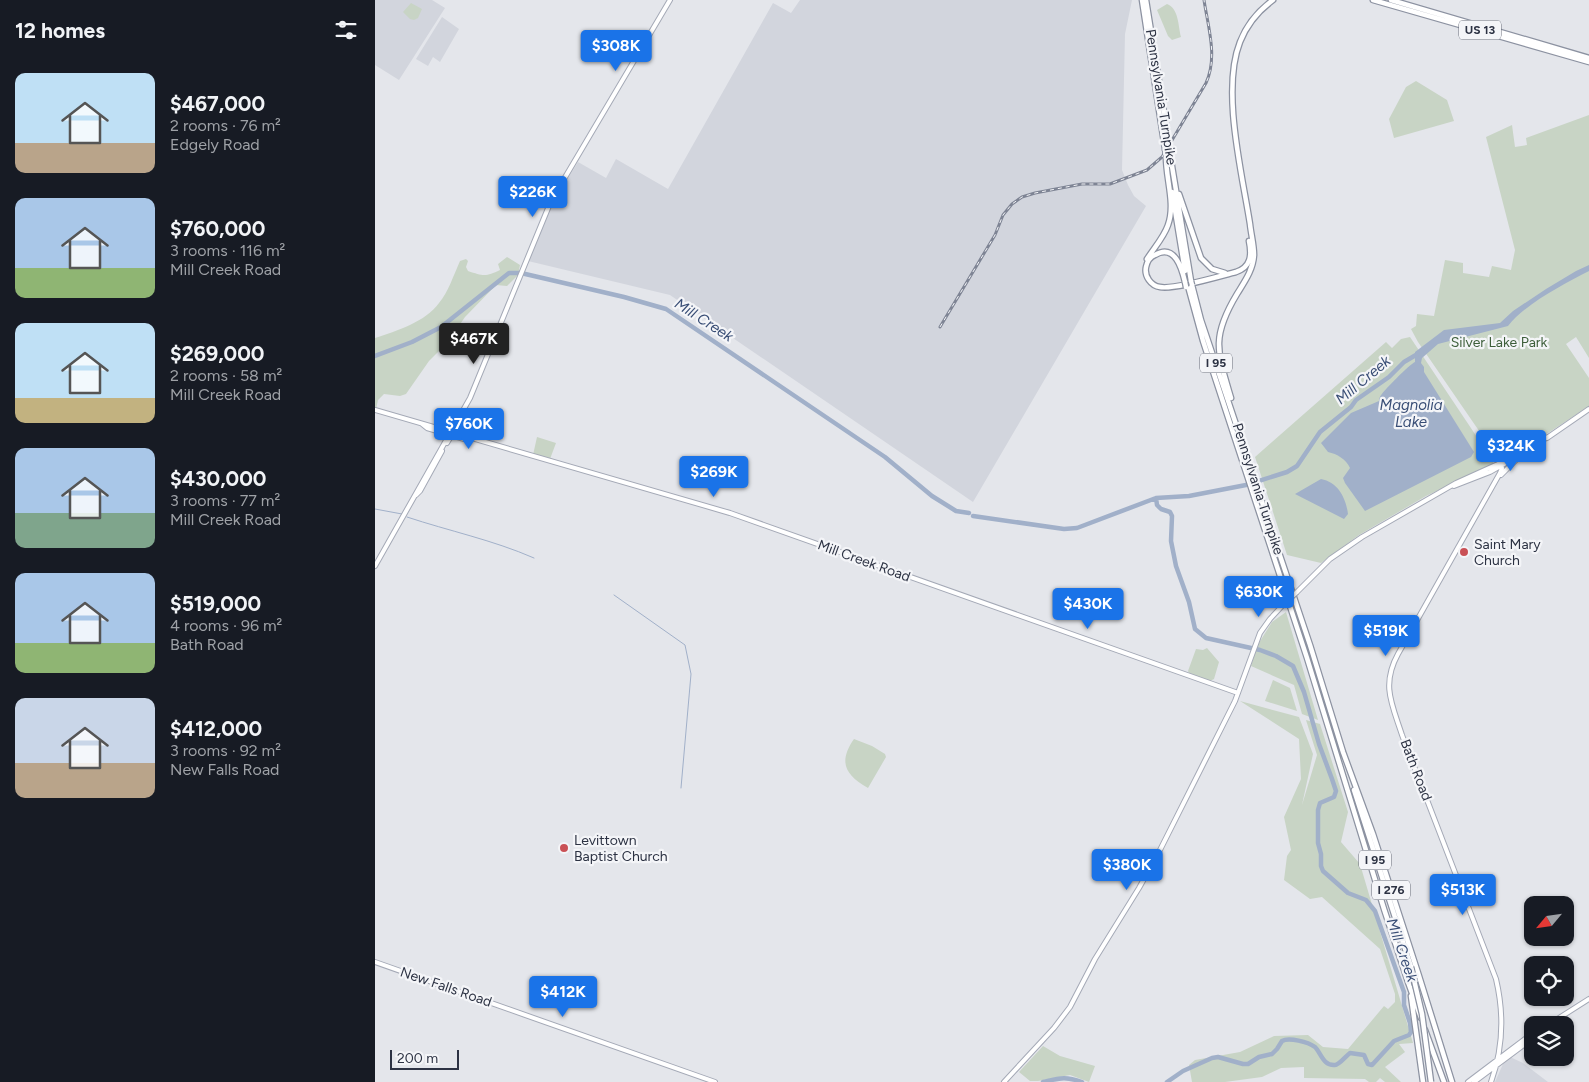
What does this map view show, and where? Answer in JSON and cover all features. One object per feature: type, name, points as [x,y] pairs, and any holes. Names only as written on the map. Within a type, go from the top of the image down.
[{"type":"highway","name":"Pennsylvania Turnpike","points":[[1142,0],[1167,148],[1173,172],[1188,284],[1252,474],[1254,494],[1408,982],[1444,1082]]},
{"type":"highway","name":"Pennsylvania Turnpike","points":[[1146,0],[1167,148],[1167,169],[1188,284],[1207,351],[1260,492],[1343,752],[1373,834],[1452,1082]]},
{"type":"highway","points":[[1188,284],[1179,263],[1173,255],[1166,252],[1159,253],[1149,260],[1146,268],[1147,277],[1152,284],[1160,287],[1173,286],[1232,273],[1244,268],[1251,256],[1232,127],[1232,65],[1235,49],[1242,31],[1269,0]]},
{"type":"highway","points":[[1259,11],[1273,0]]},
{"type":"highway","name":"US 13","points":[[1373,0],[1589,62]]},
{"type":"highway","name":"US 13","points":[[1391,0],[1589,58]]},
{"type":"highway","points":[[1252,474],[1221,360],[1219,335],[1223,319],[1252,268],[1254,255],[1235,130],[1233,88],[1234,64],[1238,47],[1253,17]]},
{"type":"highway","points":[[1173,172],[1183,210],[1201,258],[1212,269],[1232,273]]},
{"type":"highway","points":[[1169,179],[1169,223],[1144,267],[1146,280],[1153,286],[1161,289],[1170,289],[1243,272],[1251,262],[1253,254],[1252,241]]},
{"type":"highway","name":"I 95","points":[[1343,752],[1367,836],[1411,967],[1422,1014],[1431,1082]]},
{"type":"highway","name":"I 95","points":[[1408,982],[1413,1004],[1423,1082]]},
{"type":"main road","points":[[375,566],[470,402],[551,201],[670,0]]},
{"type":"main road","points":[[1003,1082],[1053,1029],[1070,1007],[1095,959],[1139,888],[1239,693],[1253,650],[1265,626],[1283,605],[1344,548],[1401,514],[1450,488],[1523,454],[1589,408]]},
{"type":"main road","name":"Mill Creek Road","points":[[375,410],[421,424],[427,428],[730,512],[1239,693]]},
{"type":"main road","points":[[1450,488],[1490,472],[1548,437]]},
{"type":"main road","points":[[1490,472],[1495,472],[1497,478],[1523,454]]},
{"type":"main road","name":"Bath Road","points":[[1491,1082],[1498,1058],[1501,1013],[1499,990],[1495,974],[1402,735],[1391,701],[1388,684],[1393,662],[1497,478],[1499,466]]},
{"type":"main road","name":"New Falls Road","points":[[375,962],[715,1082]]},
{"type":"main road","points":[[1562,1016],[1589,998]]},
{"type":"main road","points":[[1468,1082],[1524,1039]]},
{"type":"main road","points":[[1474,1082],[1524,1044]]},
{"type":"main road","points":[[1499,1045],[1505,1049],[1514,1046]]},
{"type":"main road","points":[[1483,1076],[1487,1077],[1491,1082]]},
{"type":"shaded area","points":[[375,0],[432,0],[445,8],[399,80],[375,65]]},
{"type":"shaded area","points":[[800,0],[1132,0],[1125,34],[1122,170],[1134,196],[1146,206],[973,502],[670,295],[528,261],[549,209],[578,162],[606,178],[616,159],[668,189],[773,3],[791,13]]},
{"type":"shaded area","points":[[442,17],[459,29],[440,62],[433,57],[428,66],[416,59]]},
{"type":"shaded area","points":[[1510,1057],[1523,1063],[1524,1066],[1527,1066],[1548,1082],[1495,1082],[1503,1064]]},
{"type":"green space","points":[[411,3],[422,9],[418,18],[414,20],[410,19],[403,12]]},
{"type":"green space","points":[[1167,4],[1176,13],[1181,37],[1172,40],[1168,36],[1157,10]]},
{"type":"green space","points":[[1416,81],[1447,100],[1454,121],[1394,138],[1389,119],[1406,87]]},
{"type":"green space","name":"Silver Lake Park","points":[[1589,115],[1589,358],[1576,337],[1566,344],[1589,378],[1589,406],[1542,437],[1503,460],[1499,460],[1411,329],[1416,326],[1417,314],[1434,316],[1445,260],[1463,263],[1463,273],[1489,277],[1492,266],[1511,270],[1515,250],[1486,137],[1512,125],[1515,147],[1527,145],[1526,138]]},
{"type":"green space","points":[[507,257],[520,265],[518,275],[507,286],[496,285],[465,317],[448,342],[429,361],[406,394],[400,396],[384,394],[378,400],[375,414],[375,338],[410,325],[433,310],[445,294],[460,261],[466,259],[468,261],[466,267],[468,271],[484,275],[500,270],[498,264]]},
{"type":"green space","name":"Silver Lake Park","points":[[1410,337],[1493,461],[1493,464],[1426,496],[1359,535],[1321,563],[1287,555],[1255,457],[1386,342],[1392,348],[1401,339]]},
{"type":"green space","points":[[537,437],[556,443],[550,459],[533,455]]},
{"type":"green space","points":[[1286,612],[1318,720],[1302,714],[1294,685],[1251,666],[1257,646],[1272,622]]},
{"type":"green space","points":[[1207,648],[1219,662],[1214,679],[1210,681],[1188,671],[1196,649],[1203,650]]},
{"type":"green space","points":[[1273,680],[1290,688],[1297,711],[1265,701]]},
{"type":"green space","points":[[1240,701],[1299,717],[1313,754],[1302,805],[1317,755],[1306,720],[1320,724],[1348,812],[1341,842],[1360,864],[1413,1043],[1399,1044],[1405,1052],[1385,1067],[1401,1082],[1385,1082],[1380,1078],[1376,1082],[1369,1082],[1365,1079],[1304,1078],[1304,1067],[1281,1068],[1262,1077],[1225,1082],[1192,1082],[1189,1065],[1195,1060],[1240,1052],[1274,1036],[1308,1035],[1323,1047],[1348,1049],[1384,1006],[1388,1009],[1395,1002],[1395,994],[1380,949],[1322,897],[1310,899],[1284,880],[1287,856],[1291,850],[1284,817],[1301,779],[1299,739]]},
{"type":"green space","points":[[854,739],[872,746],[885,754],[886,757],[868,788],[854,778],[846,767],[846,755]]},
{"type":"green space","points":[[1043,1046],[1060,1056],[1095,1066],[1089,1082],[1070,1075],[1030,1081],[1019,1072]]},
{"type":"water","name":"Magnolia Lake","points":[[1589,265],[1589,271],[1535,302],[1508,326],[1438,344],[1422,358],[1421,363],[1424,367],[1424,372],[1474,452],[1471,457],[1365,511],[1343,478],[1350,468],[1341,457],[1328,452],[1321,443],[1351,413],[1379,401],[1385,390],[1402,372],[1415,362],[1415,352],[1444,330],[1500,323],[1513,311],[1546,289]]},
{"type":"water","points":[[1321,479],[1332,483],[1343,497],[1348,514],[1344,519],[1295,494]]},
{"type":"waterway","name":"Mill Creek","points":[[375,356],[412,342],[441,327],[509,273],[521,273],[624,297],[666,309],[885,457],[932,496],[956,511],[969,513]]},
{"type":"waterway","name":"Mill Creek","points":[[973,516],[1064,529],[1077,528],[1156,498],[1189,496],[1246,485],[1287,472],[1297,466],[1320,432],[1351,407],[1356,400],[1389,377],[1404,362],[1421,352]]},
{"type":"waterway","name":"Mill Creek","points":[[1156,498],[1157,505],[1161,509],[1170,512],[1172,516],[1171,541],[1176,566],[1189,602],[1195,629],[1206,638],[1260,650],[1276,656],[1293,666],[1304,692],[1319,744],[1336,791],[1334,797],[1320,803],[1318,810],[1318,843],[1321,854],[1321,866],[1323,871],[1348,893],[1366,900],[1375,911],[1404,992],[1404,1005],[1411,1032],[1409,1035],[1394,1041],[1372,1065],[1368,1064],[1364,1055],[1350,1053],[1338,1064],[1331,1065],[1325,1061],[1312,1045],[1294,1040],[1285,1040],[1282,1041],[1272,1054],[1259,1057],[1248,1064],[1218,1057],[1212,1058],[1183,1071],[1167,1082]]},
{"type":"waterway","points":[[375,509],[402,514]]},
{"type":"waterway","points":[[407,517],[487,541],[534,558]]},
{"type":"waterway","points":[[614,595],[685,645],[691,674],[681,788]]},
{"type":"waterway","name":"Mill Creek","points":[[1043,1082],[1063,1078],[1082,1082]]},
{"type":"railway","points":[[940,327],[995,235],[1003,215],[1012,204],[1022,197],[1035,193],[1082,184],[1110,184],[1147,170],[1162,157],[1210,73],[1212,52],[1204,0]]},
{"type":"place","name":"Saint Mary Church","points":[[1464,552]]},
{"type":"place","name":"Levittown Baptist Church","points":[[564,848]]}]
